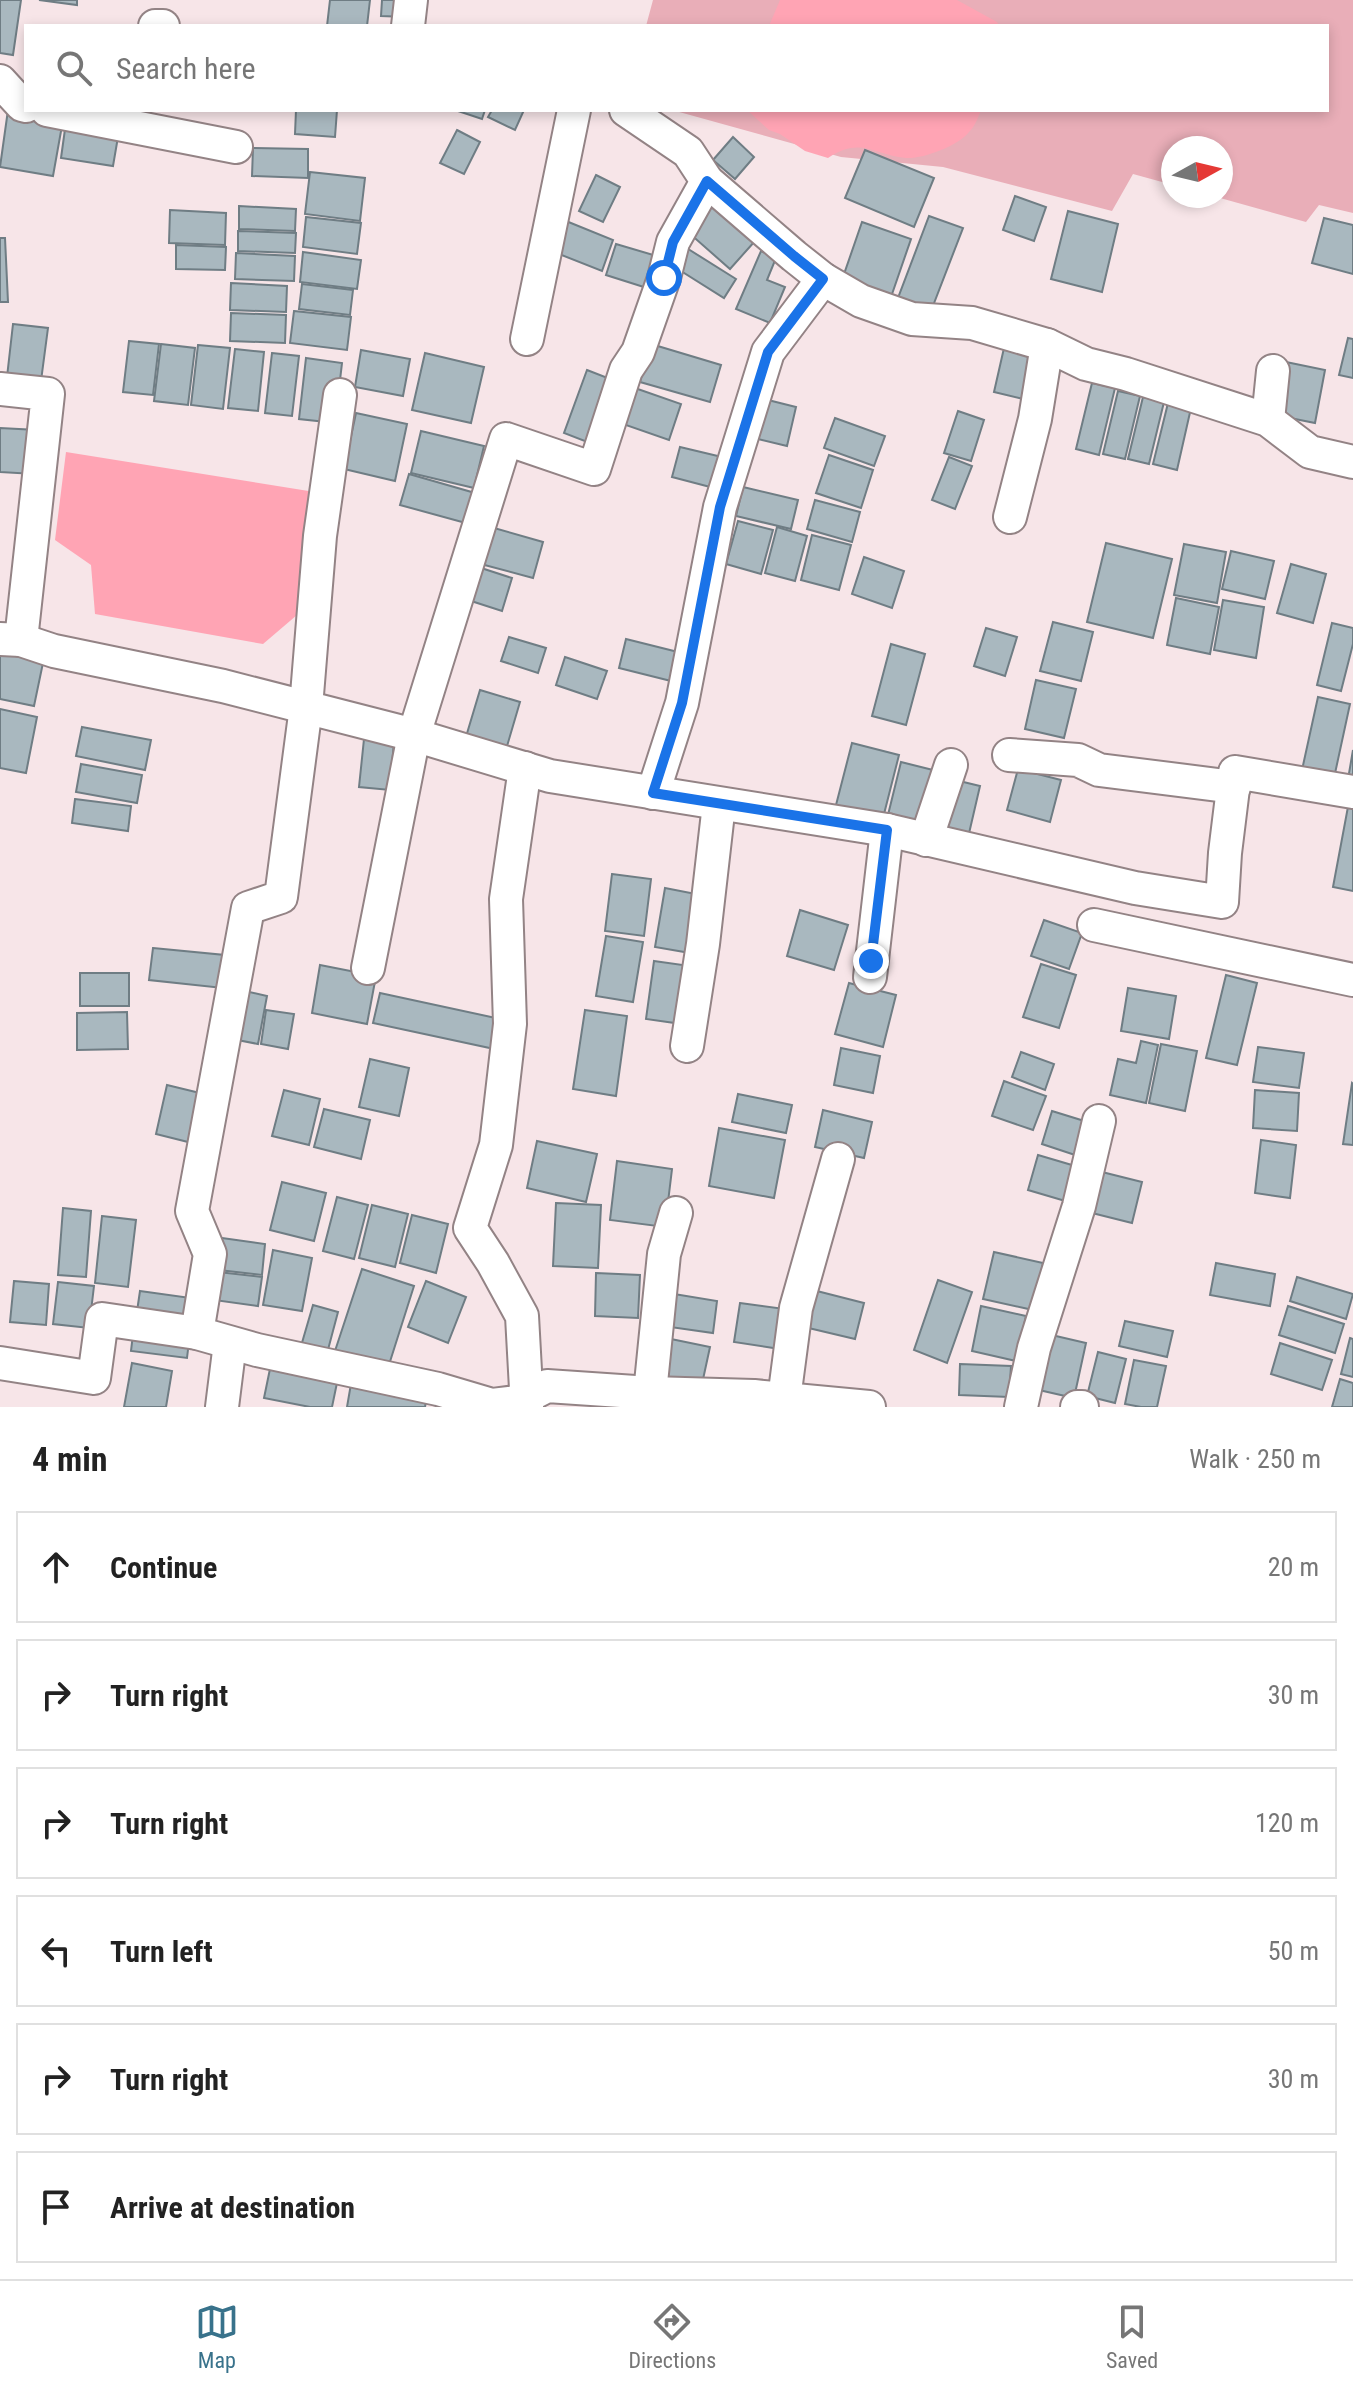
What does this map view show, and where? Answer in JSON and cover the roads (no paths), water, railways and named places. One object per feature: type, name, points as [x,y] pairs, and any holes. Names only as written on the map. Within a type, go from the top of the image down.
[{"type":"street","points":[[408,24],[411,0]]},
{"type":"street","points":[[68,112],[129,118],[236,147]]},
{"type":"street","points":[[527,339],[574,112]]},
{"type":"street","points":[[629,112],[688,152],[707,181],[794,256],[823,279],[861,301],[912,319],[972,323],[1047,345],[1086,364],[1268,420],[1310,452],[1353,462]]},
{"type":"street","points":[[368,968],[414,735],[506,439],[594,469],[626,370],[638,352],[664,278],[673,242],[707,181]]},
{"type":"street","points":[[653,793],[682,703],[720,507],[768,352],[823,279]]},
{"type":"street","points":[[1010,517],[1035,419],[1047,345]]},
{"type":"street","points":[[1268,420],[1273,371]]},
{"type":"street","points":[[0,389],[48,394],[10,640],[223,686],[414,735],[550,776],[887,830],[1135,888],[1222,902],[1235,772],[1353,792]]},
{"type":"street","points":[[197,1333],[210,1254],[192,1211],[248,908],[281,897],[306,707],[320,536],[340,395]]},
{"type":"street","points":[[1009,755],[1078,760],[1099,770],[1234,787]]},
{"type":"street","points":[[926,840],[951,765]]},
{"type":"street","points":[[525,768],[506,899],[510,1024],[498,1130],[470,1228],[522,1316],[527,1401]]},
{"type":"street","points":[[687,1046],[703,944],[719,804]]},
{"type":"street","points":[[870,977],[887,830]]},
{"type":"street","points":[[1094,925],[1353,980]]},
{"type":"street","points":[[1021,1407],[1034,1348],[1079,1206],[1099,1121]]},
{"type":"street","points":[[764,1401],[796,1308],[838,1159]]},
{"type":"street","points":[[650,1393],[664,1254],[676,1213]]},
{"type":"street","points":[[0,1363],[94,1378],[102,1319],[197,1333],[438,1389],[492,1405],[527,1401],[547,1386],[869,1407]]},
{"type":"street","points":[[222,1407],[230,1343]]}]
